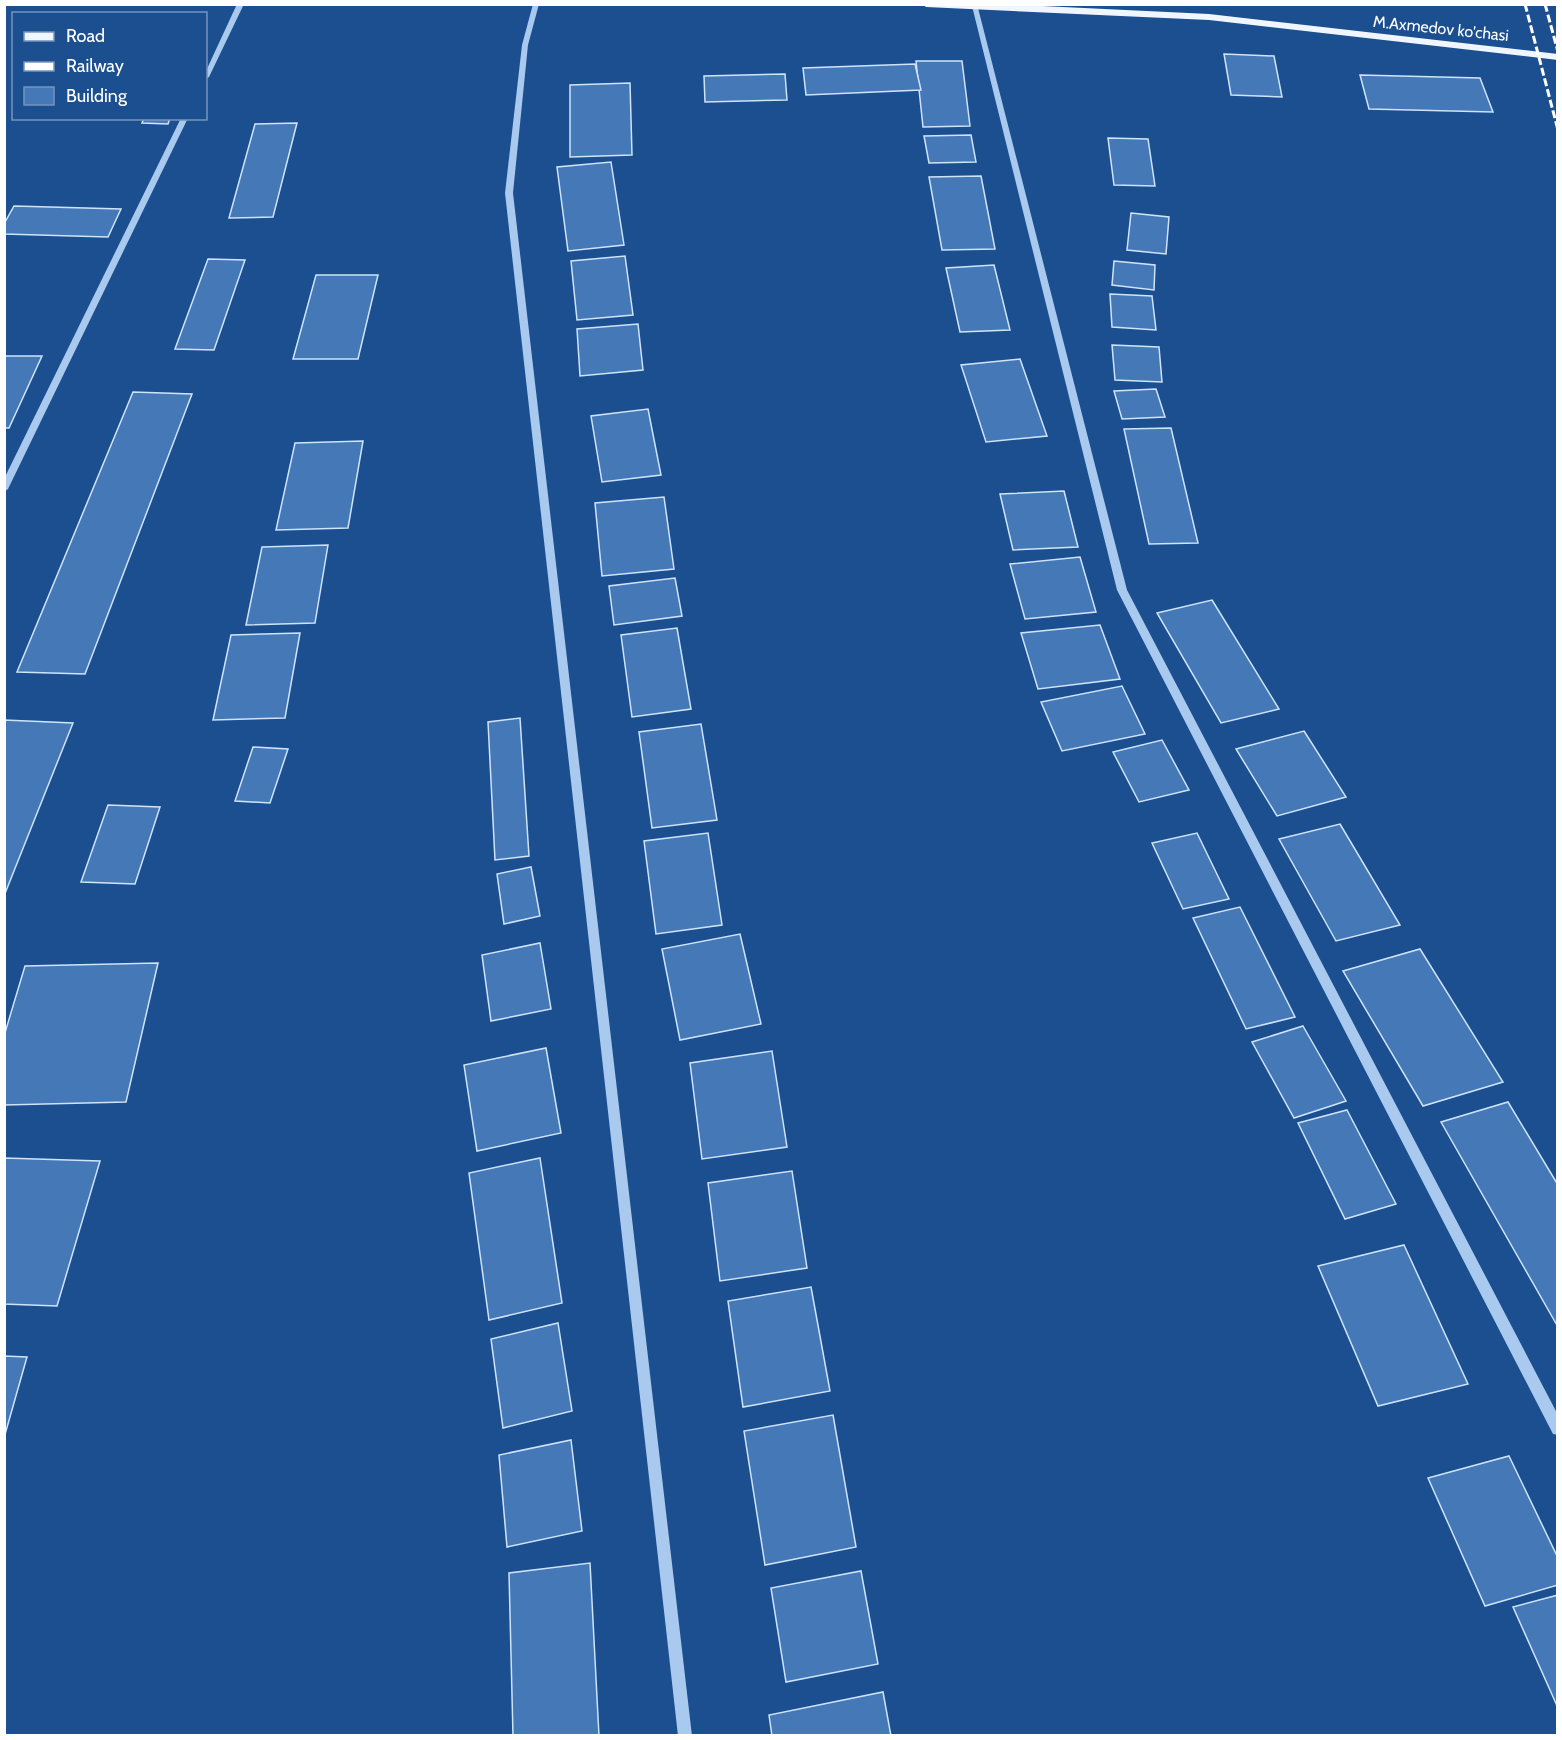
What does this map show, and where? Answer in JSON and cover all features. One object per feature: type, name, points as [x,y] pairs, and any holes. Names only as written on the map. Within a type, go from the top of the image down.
[{"type":"main road","name":"M.Axmedov ko'chasi","points":[[926,4],[1209,17],[1557,57]]},
{"type":"street","points":[[207,75],[241,4]]},
{"type":"street","points":[[536,4],[525,45],[509,193],[685,1736]]},
{"type":"street","points":[[975,6],[1122,590],[1557,1429]]},
{"type":"street","points":[[4,489],[184,120]]},
{"type":"building","points":[[1224,54],[1274,56],[1282,97],[1231,95]]},
{"type":"building","points":[[916,61],[962,61],[970,126],[923,127]]},
{"type":"building","points":[[915,64],[921,90],[806,95],[803,68]]},
{"type":"building","points":[[785,74],[787,100],[705,102],[704,76]]},
{"type":"building","points":[[1360,75],[1480,78],[1493,112],[1369,109]]},
{"type":"building","points":[[630,83],[632,155],[570,157],[570,85]]},
{"type":"building","points":[[143,120],[169,120],[168,124],[142,123]]},
{"type":"building","points":[[297,123],[273,217],[229,218],[255,124]]},
{"type":"building","points":[[971,135],[976,162],[929,163],[924,136]]},
{"type":"building","points":[[1108,138],[1148,139],[1155,186],[1114,185]]},
{"type":"building","points":[[611,162],[624,245],[568,251],[557,167]]},
{"type":"building","points":[[981,176],[995,249],[942,250],[929,177]]},
{"type":"building","points":[[14,206],[121,209],[108,237],[4,234],[4,224]]},
{"type":"building","points":[[1131,213],[1169,217],[1166,254],[1127,250]]},
{"type":"building","points":[[625,256],[633,315],[577,320],[571,261]]},
{"type":"building","points":[[208,259],[245,260],[214,350],[175,349]]},
{"type":"building","points":[[1114,261],[1155,265],[1154,290],[1112,285]]},
{"type":"building","points":[[994,265],[1010,330],[960,332],[946,268]]},
{"type":"building","points":[[316,275],[378,275],[358,359],[293,359]]},
{"type":"building","points":[[1110,294],[1152,296],[1156,330],[1112,327]]},
{"type":"building","points":[[638,324],[643,370],[580,376],[577,329]]},
{"type":"building","points":[[1112,345],[1159,347],[1162,382],[1115,380]]},
{"type":"building","points":[[4,356],[42,356],[9,428],[4,428]]},
{"type":"building","points":[[1020,359],[1047,436],[986,442],[961,365]]},
{"type":"building","points":[[1156,389],[1165,417],[1122,419],[1114,391]]},
{"type":"building","points":[[133,392],[192,394],[85,674],[17,672]]},
{"type":"building","points":[[648,409],[661,475],[602,482],[591,416]]},
{"type":"building","points":[[1171,428],[1198,543],[1149,544],[1124,429]]},
{"type":"building","points":[[363,441],[348,528],[276,530],[295,443]]},
{"type":"building","points":[[1064,491],[1078,547],[1013,550],[1000,494]]},
{"type":"building","points":[[664,497],[674,569],[602,576],[595,503]]},
{"type":"building","points":[[328,545],[315,623],[246,625],[262,547]]},
{"type":"building","points":[[1080,557],[1096,612],[1025,619],[1010,564]]},
{"type":"building","points":[[675,578],[682,616],[614,625],[609,586]]},
{"type":"building","points":[[1212,600],[1279,709],[1221,723],[1157,613]]},
{"type":"building","points":[[1100,625],[1120,679],[1038,689],[1021,633]]},
{"type":"building","points":[[677,628],[691,709],[632,717],[621,635]]},
{"type":"building","points":[[300,633],[285,718],[213,720],[231,635]]},
{"type":"building","points":[[1122,686],[1145,734],[1062,751],[1041,702]]},
{"type":"building","points":[[520,718],[529,856],[495,860],[488,722]]},
{"type":"building","points":[[4,720],[73,723],[4,896]]},
{"type":"building","points":[[701,724],[717,820],[652,828],[639,732]]},
{"type":"building","points":[[1304,731],[1346,797],[1277,816],[1236,749]]},
{"type":"building","points":[[1162,740],[1189,790],[1139,802],[1113,752]]},
{"type":"building","points":[[253,747],[288,749],[270,803],[235,801]]},
{"type":"building","points":[[108,805],[160,807],[135,884],[81,882]]},
{"type":"building","points":[[1340,824],[1400,925],[1336,941],[1279,839]]},
{"type":"building","points":[[708,833],[722,925],[656,934],[644,841]]},
{"type":"building","points":[[1197,833],[1229,899],[1183,909],[1152,843]]},
{"type":"building","points":[[531,867],[540,916],[504,924],[497,874]]},
{"type":"building","points":[[1240,907],[1295,1017],[1246,1029],[1193,918]]},
{"type":"building","points":[[740,934],[761,1024],[680,1040],[662,949]]},
{"type":"building","points":[[540,943],[551,1009],[491,1021],[482,955]]},
{"type":"building","points":[[1420,949],[1503,1082],[1423,1106],[1343,971]]},
{"type":"building","points":[[158,963],[126,1102],[4,1105],[4,1036],[25,966]]},
{"type":"building","points":[[1303,1026],[1346,1101],[1294,1118],[1252,1042]]},
{"type":"building","points":[[546,1048],[561,1133],[477,1151],[464,1065]]},
{"type":"building","points":[[772,1051],[787,1147],[702,1159],[690,1063]]},
{"type":"building","points":[[1508,1102],[1558,1185],[1558,1327],[1441,1122]]},
{"type":"building","points":[[1347,1110],[1396,1204],[1345,1219],[1298,1123]]},
{"type":"building","points":[[4,1158],[100,1161],[57,1306],[4,1304]]},
{"type":"building","points":[[540,1158],[562,1303],[489,1320],[469,1173]]},
{"type":"building","points":[[792,1171],[807,1268],[720,1281],[708,1183]]},
{"type":"building","points":[[1404,1245],[1468,1384],[1378,1406],[1318,1266]]},
{"type":"building","points":[[811,1287],[830,1391],[743,1407],[728,1301]]},
{"type":"building","points":[[558,1323],[572,1411],[503,1428],[491,1339]]},
{"type":"building","points":[[4,1356],[27,1357],[4,1438]]},
{"type":"building","points":[[833,1415],[856,1547],[765,1565],[744,1431]]},
{"type":"building","points":[[571,1440],[582,1531],[507,1547],[499,1455]]},
{"type":"building","points":[[1509,1456],[1558,1558],[1558,1585],[1485,1606],[1428,1478]]},
{"type":"building","points":[[590,1563],[599,1736],[513,1736],[509,1573]]},
{"type":"building","points":[[861,1571],[878,1664],[786,1682],[771,1588]]},
{"type":"building","points":[[1558,1595],[1558,1708],[1513,1607]]},
{"type":"building","points":[[883,1692],[891,1736],[772,1736],[769,1715]]},
{"type":"railway","points":[[1525,4],[1558,130]]},
{"type":"railway","points":[[1545,4],[1558,52]]}]
